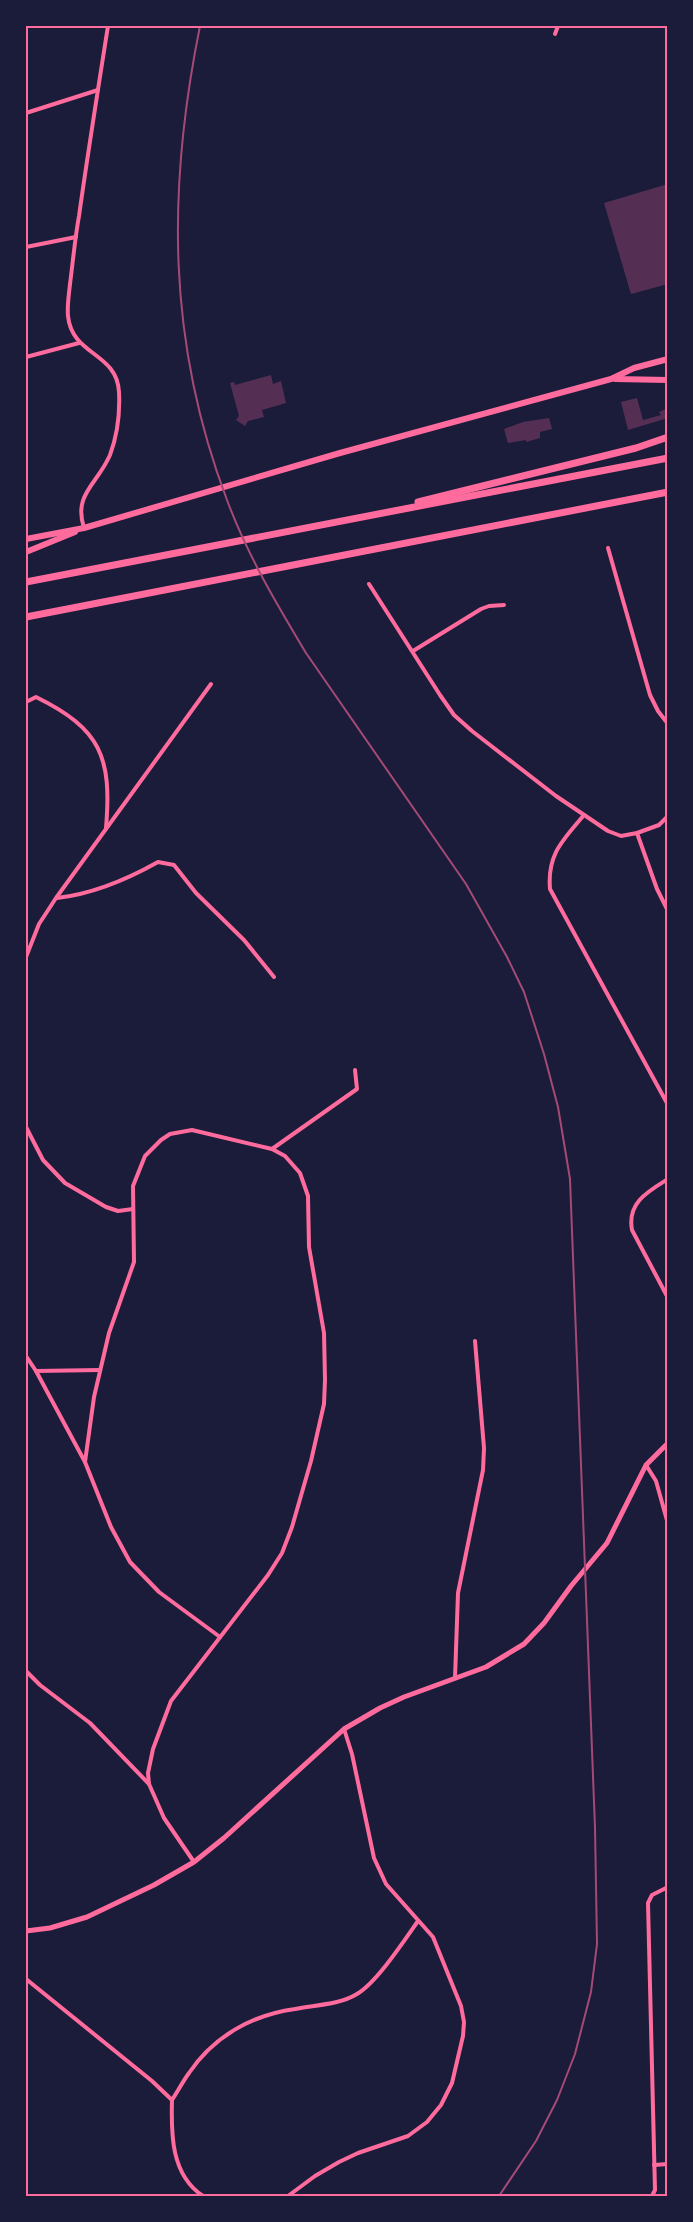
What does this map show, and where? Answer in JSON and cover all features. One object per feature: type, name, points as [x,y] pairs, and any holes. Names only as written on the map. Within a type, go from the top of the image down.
[{"type":"highway","points":[[331,524],[636,448],[668,437]]},
{"type":"highway","points":[[26,582],[668,458]]},
{"type":"highway","points":[[26,617],[668,492]]},
{"type":"main road","points":[[26,539],[84,528],[339,453],[611,379],[634,368],[668,359]]},
{"type":"main road","points":[[611,379],[668,380]]},
{"type":"main road","points":[[26,552],[84,528]]},
{"type":"main road","points":[[26,1932],[50,1928],[87,1917],[154,1885],[194,1862],[224,1838],[344,1729],[404,1697],[455,1679],[501,1659],[524,1644],[544,1623],[607,1543],[646,1465],[668,1443]]},
{"type":"street","points":[[84,528],[79,514],[82,499],[111,452],[116,433],[119,392],[118,382],[110,367],[79,344],[68,315],[76,237],[108,26]]},
{"type":"street","points":[[555,34],[558,26]]},
{"type":"street","points":[[26,113],[98,90]]},
{"type":"street","points":[[26,247],[76,237]]},
{"type":"street","points":[[26,357],[79,344]]},
{"type":"street","points":[[608,548],[650,695],[668,724]]},
{"type":"street","points":[[369,584],[440,695],[463,724],[584,815],[613,834],[621,836],[637,833],[659,825],[668,816]]},
{"type":"street","points":[[413,651],[481,609],[504,605]]},
{"type":"street","points":[[26,957],[39,924],[56,898],[211,684]]},
{"type":"street","points":[[26,702],[36,697],[73,719],[89,734],[101,753],[107,783],[106,828]]},
{"type":"street","points":[[584,815],[557,848],[552,858],[550,889],[668,1105]]},
{"type":"street","points":[[637,833],[657,889],[668,910]]},
{"type":"street","points":[[56,898],[81,895],[135,875],[158,862],[174,865],[196,893],[256,953],[274,977]]},
{"type":"street","points":[[272,1149],[318,1114],[357,1089],[354,1070]]},
{"type":"street","points":[[26,1127],[43,1160],[64,1183],[106,1207],[118,1211],[133,1209]]},
{"type":"street","points":[[85,1462],[100,1370],[109,1333],[134,1262],[133,1186],[140,1166],[153,1148],[170,1134],[192,1130],[272,1149],[285,1156],[300,1173],[308,1196],[309,1247],[324,1333],[324,1404],[311,1461],[282,1553],[268,1575],[171,1701],[153,1749],[148,1773],[150,1784],[164,1818],[194,1862]]},
{"type":"street","points":[[668,1179],[640,1198],[633,1210],[631,1223],[632,1230],[668,1298]]},
{"type":"street","points":[[455,1679],[458,1593],[481,1489],[483,1470],[484,1448],[475,1341]]},
{"type":"street","points":[[26,1356],[85,1462],[111,1527],[130,1562],[159,1592],[220,1636]]},
{"type":"street","points":[[36,1371],[100,1370]]},
{"type":"street","points":[[646,1465],[656,1481],[668,1524]]},
{"type":"street","points":[[26,1671],[40,1685],[90,1723],[150,1784]]},
{"type":"street","points":[[288,2196],[339,2162],[408,2136],[435,2114],[445,2097],[457,2065],[464,2022],[456,1990],[434,1937],[386,1884],[374,1858],[352,1754],[344,1729]]},
{"type":"street","points":[[652,2196],[655,2190],[648,1903],[652,1895],[668,1887]]},
{"type":"street","points":[[203,2196],[189,2183],[175,2160],[171,2124],[172,2100],[188,2073],[217,2041],[250,2021],[278,2011],[345,2001],[359,1993],[393,1955],[418,1921]]},
{"type":"street","points":[[26,1979],[152,2080],[172,2100]]},
{"type":"street","points":[[654,2165],[668,2164]]},
{"type":"building","points":[[668,184],[668,284],[631,294],[604,203]]},
{"type":"building","points":[[271,375],[273,384],[281,381],[286,403],[262,410],[264,417],[248,421],[245,426],[236,420],[239,416],[230,383],[234,382],[235,385]]},
{"type":"building","points":[[637,398],[643,420],[661,415],[659,412],[668,408],[668,418],[628,430],[621,402]]},
{"type":"building","points":[[549,418],[552,429],[540,432],[540,438],[508,443],[504,429],[523,422]]},
{"type":"railway","points":[[200,26],[189,87],[178,206],[183,324],[193,382],[207,441],[235,520],[284,616],[306,653],[466,884],[507,957],[524,992],[544,1054],[558,1107],[570,1179],[595,1828],[597,1944],[591,1992],[575,2054],[557,2100],[536,2141],[499,2196]]}]
